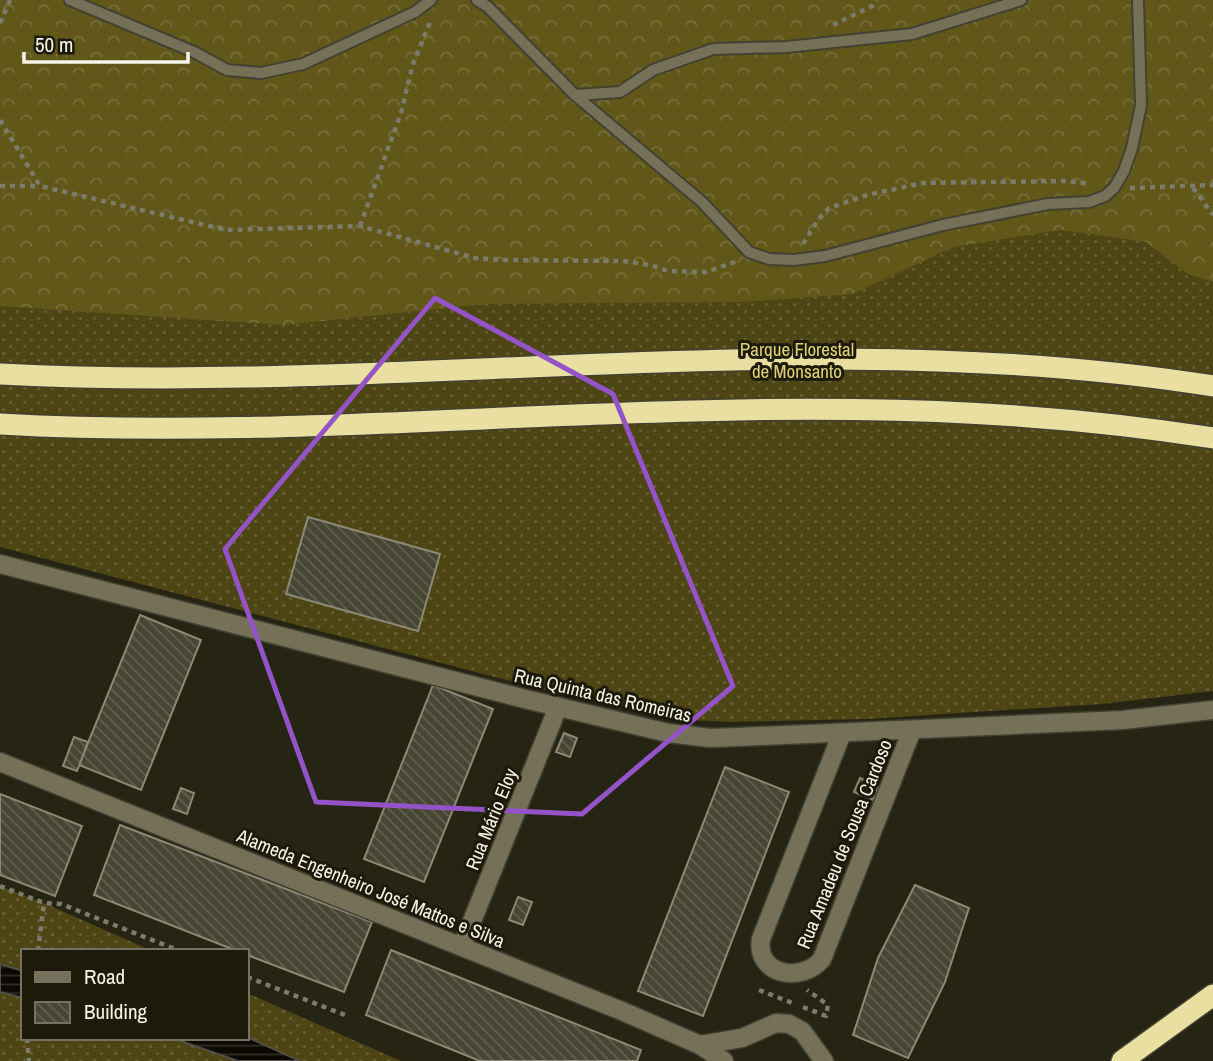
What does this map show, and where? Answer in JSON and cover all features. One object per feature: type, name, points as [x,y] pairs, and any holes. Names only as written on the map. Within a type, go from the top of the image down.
[{"type":"highway","points":[[0,374],[134,378],[258,377],[571,364],[817,358],[1054,367],[1213,386]]},
{"type":"highway","points":[[0,424],[209,428],[813,409],[1047,417],[1213,438]]},
{"type":"highway","points":[[1122,1061],[1213,995]]},
{"type":"street","name":"Rua Quinta das Romeiras","points":[[0,564],[558,707],[689,736],[738,737],[1123,720],[1213,710]]},
{"type":"street","name":"Rua Mário Eloy","points":[[462,946],[558,707]]},
{"type":"street","name":"Rua Amadeu de Sousa Cardoso","points":[[783,974],[794,975],[805,971],[815,967],[822,959],[912,730]]},
{"type":"street","points":[[783,974],[764,959],[760,948],[761,939],[842,733]]},
{"type":"street","name":"Alameda Engenheiro José Mattos e Silva","points":[[0,762],[462,946],[700,1045],[724,1061]]},
{"type":"street","points":[[700,1045],[742,1038],[776,1023],[789,1024],[802,1031],[815,1056]]},
{"type":"lane","points":[[70,0],[194,52],[228,70],[261,74],[303,64],[415,12],[431,0]]},
{"type":"lane","points":[[477,0],[488,7],[575,95],[702,202],[749,251],[769,259],[794,260],[825,256],[943,225],[1048,204],[1089,202],[1105,196],[1114,188],[1124,171],[1141,105],[1138,0]]},
{"type":"lane","points":[[575,95],[620,92],[653,70],[713,49],[786,47],[912,34],[1021,0]]},
{"type":"path","points":[[0,23],[10,0]]},
{"type":"path","points":[[360,226],[401,113],[413,64],[433,13]]},
{"type":"path","points":[[0,120],[40,186]]},
{"type":"path","points":[[794,260],[817,221],[829,208],[867,195],[923,183],[1066,181],[1114,188],[1213,186]]},
{"type":"path","points":[[0,186],[40,186],[226,230],[360,226],[475,258],[623,261],[668,271],[706,272],[742,260],[749,251]]},
{"type":"path","points":[[1192,188],[1213,215]]},
{"type":"path","points":[[0,886],[44,903],[61,904],[175,949]]},
{"type":"path","points":[[38,949],[44,903]]},
{"type":"path","points":[[759,990],[826,1016],[828,1005],[783,974]]},
{"type":"path","points":[[248,977],[345,1015]]},
{"type":"path","points":[[27,1040],[29,1061]]},
{"type":"highlighted area","points":[[435,298],[613,394],[733,686],[582,814],[316,802],[225,549]]},
{"type":"green space","name":"Parque Florestal de Monsanto","points":[[0,0],[1213,0],[1213,691],[1102,704],[866,719],[733,722],[685,720],[529,686],[0,547]]},
{"type":"green space","points":[[0,0],[1213,0],[1213,282],[1188,274],[1146,242],[1061,230],[953,247],[853,294],[742,302],[486,304],[284,325],[0,306]]},
{"type":"green space","points":[[0,886],[148,949],[21,949],[21,1040],[248,1040],[248,993],[401,1061],[0,1061]]},
{"type":"shaded area","points":[[0,964],[21,970],[21,997],[0,992]]},
{"type":"shaded area","points":[[248,1037],[300,1061],[238,1061],[178,1040],[248,1040]]},
{"type":"building","points":[[308,517],[440,554],[418,631],[286,594]]},
{"type":"building","points":[[140,615],[201,640],[141,790],[79,765]]},
{"type":"building","points":[[433,685],[493,709],[424,882],[364,859]]},
{"type":"building","points":[[564,733],[577,738],[570,757],[556,752]]},
{"type":"building","points":[[74,737],[88,742],[77,771],[63,766]]},
{"type":"building","points":[[725,767],[789,792],[703,1016],[638,991]]},
{"type":"building","points":[[860,778],[879,786],[873,800],[854,792]]},
{"type":"building","points":[[181,788],[194,793],[187,814],[173,809]]},
{"type":"building","points":[[0,794],[82,826],[55,896],[0,875]]},
{"type":"building","points":[[120,825],[372,922],[344,992],[248,955],[248,949],[232,949],[94,895]]},
{"type":"building","points":[[915,885],[969,908],[945,982],[908,1058],[853,1035],[878,958]]},
{"type":"building","points":[[518,897],[532,902],[523,925],[509,920]]},
{"type":"building","points":[[391,950],[641,1050],[637,1061],[480,1061],[366,1015]]}]
